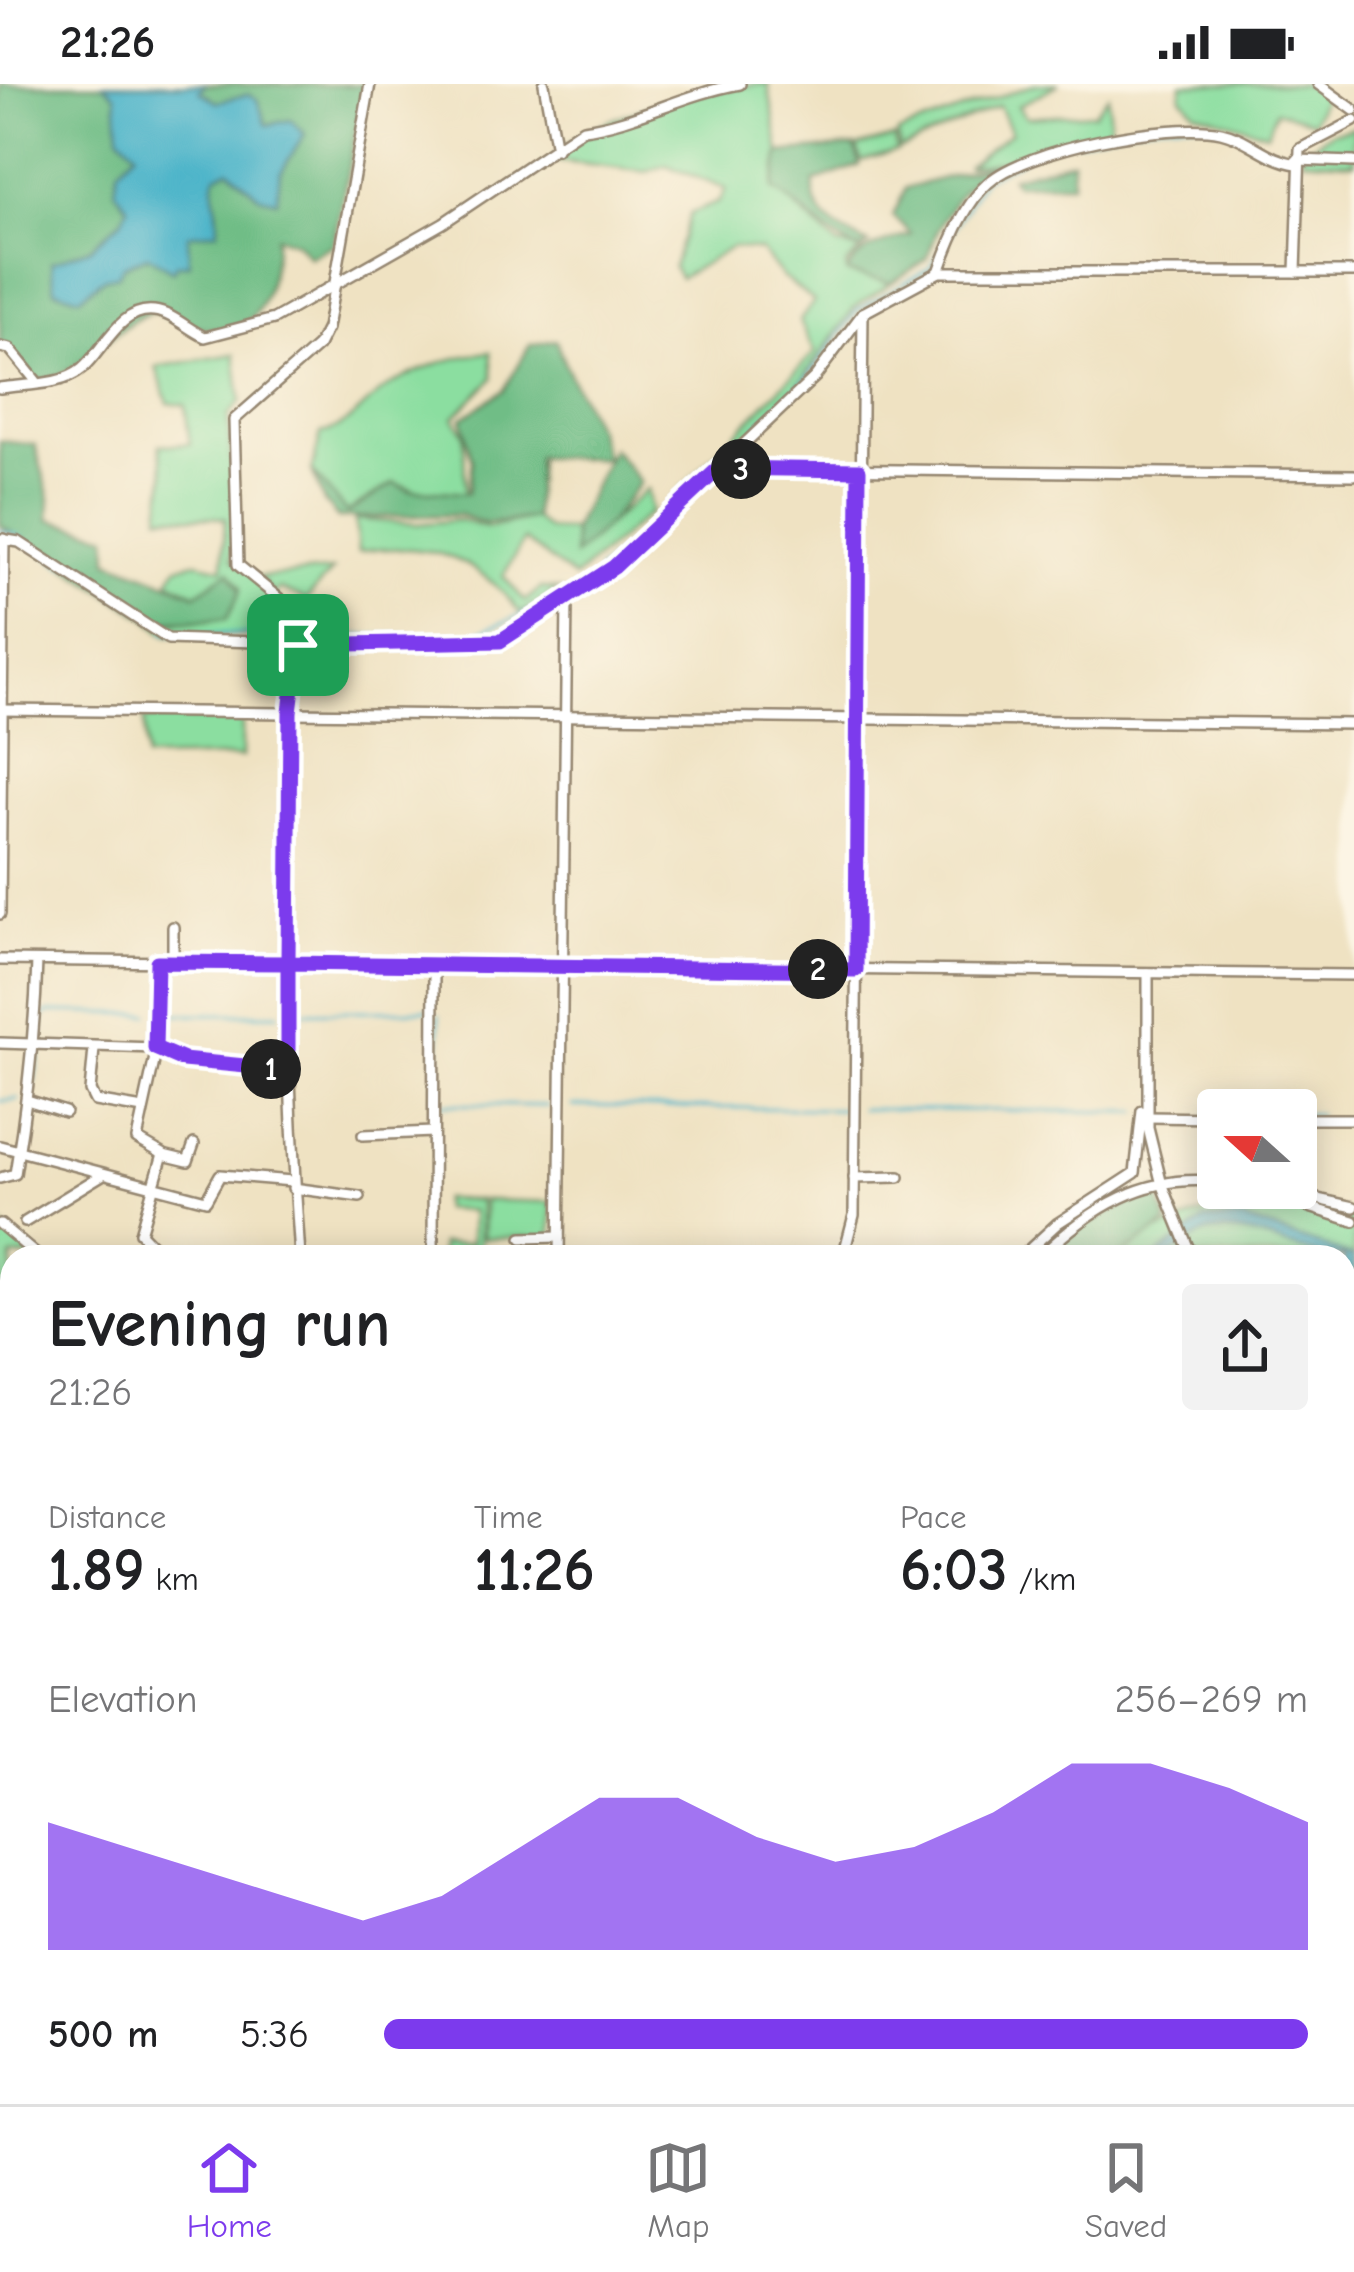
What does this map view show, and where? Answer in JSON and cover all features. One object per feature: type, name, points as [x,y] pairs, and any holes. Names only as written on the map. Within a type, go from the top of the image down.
[{"type":"street","points":[[299,1245],[288,1070],[290,712],[298,645],[293,606],[250,580],[238,565],[239,480],[231,436],[242,407],[317,346],[327,328],[370,84]]},
{"type":"street","points":[[544,84],[556,149]]},
{"type":"street","points":[[0,388],[59,381],[82,369],[121,323],[142,312],[170,316],[205,337],[274,319],[443,224],[583,129],[603,127],[688,93],[740,84]]},
{"type":"street","points":[[1318,84],[1354,110]]},
{"type":"street","points":[[1296,272],[1297,162],[1306,141],[1354,121]]},
{"type":"street","points":[[939,272],[976,194],[993,178],[1110,137],[1204,129],[1226,133],[1264,156],[1297,162],[1354,162]]},
{"type":"street","points":[[0,914],[2,538],[19,542],[169,639],[298,645],[500,641],[614,567],[815,377],[862,313],[939,272],[1354,272]]},
{"type":"street","points":[[847,1245],[853,1228],[854,1178],[862,313]]},
{"type":"street","points":[[0,347],[10,349],[36,381]]},
{"type":"street","points":[[719,468],[1354,476]]},
{"type":"street","points":[[560,1245],[567,601]]},
{"type":"street","points":[[1,710],[1354,724]]},
{"type":"street","points":[[173,927],[173,962]]},
{"type":"street","points":[[0,960],[1354,975]]},
{"type":"street","points":[[0,1178],[15,1174],[35,1046],[37,961]]},
{"type":"street","points":[[157,962],[155,1048],[136,1138],[188,1161],[194,1144]]},
{"type":"street","points":[[433,1245],[434,965]]},
{"type":"street","points":[[1148,973],[1147,1117],[1162,1183],[1187,1245]]},
{"type":"street","points":[[0,1043],[155,1048],[183,1060],[288,1070]]},
{"type":"street","points":[[94,1048],[90,1091],[95,1102],[143,1109]]},
{"type":"street","points":[[27,1100],[65,1112]]},
{"type":"street","points":[[1034,1245],[1058,1223],[1135,1173],[1147,1101]]},
{"type":"street","points":[[1147,1117],[1197,1118]]},
{"type":"street","points":[[1317,1118],[1354,1119]]},
{"type":"street","points":[[363,1135],[434,1132]]},
{"type":"street","points":[[0,1146],[152,1190],[206,1200],[220,1175],[360,1197]]},
{"type":"street","points":[[152,1245],[140,1233],[165,1151]]},
{"type":"street","points":[[25,1222],[103,1175]]},
{"type":"street","points":[[854,1178],[899,1177]]},
{"type":"street","points":[[1054,1245],[1104,1207],[1162,1183],[1197,1182]]},
{"type":"street","points":[[1317,1199],[1354,1207]]},
{"type":"street","points":[[1316,1209],[1354,1221]]},
{"type":"street","points":[[0,1224],[25,1245]]},
{"type":"street","points":[[523,1238],[560,1237]]},
{"type":"green space","points":[[0,84],[365,85],[333,245],[309,257],[296,242],[276,236],[266,294],[244,324],[208,329],[153,311],[67,371],[36,381],[0,344]]},
{"type":"green space","points":[[768,84],[780,153],[773,186],[837,245],[861,250],[846,265],[847,273],[891,283],[854,308],[788,399],[639,533],[815,352],[800,321],[814,301],[781,276],[761,251],[732,247],[680,278],[673,267],[690,214],[719,202],[726,189],[666,165],[647,172],[558,161],[555,156],[596,127],[624,115],[685,96]]},
{"type":"green space","points":[[1035,84],[1059,84],[1018,106],[1026,117],[1094,113],[1108,96],[1110,128],[1024,157],[966,167],[1011,132],[999,106],[900,149],[898,133]]},
{"type":"green space","points":[[1182,84],[1315,84],[1323,97],[1313,121],[1276,110],[1267,133],[1195,111],[1181,96]]},
{"type":"green space","points":[[1354,127],[1354,162],[1303,159],[1302,152],[1332,132]]},
{"type":"green space","points":[[895,137],[897,151],[861,161],[857,147]]},
{"type":"green space","points":[[855,146],[860,165],[814,182],[814,194],[830,222],[869,244],[861,250],[837,239],[773,189],[780,153]]},
{"type":"green space","points":[[1072,160],[1072,183],[1015,184],[1011,177]]},
{"type":"green space","points":[[995,164],[971,181],[952,205],[927,259],[891,283],[847,273],[865,252],[911,234],[893,216],[906,188]]},
{"type":"green space","points":[[556,340],[605,459],[537,457],[534,518],[486,524],[460,515],[338,518],[324,502],[312,471],[347,513],[394,483],[408,490],[468,493],[472,461],[462,418],[504,390],[530,345]]},
{"type":"green space","points":[[491,352],[493,378],[454,417],[464,434],[465,493],[414,490],[394,483],[346,513],[312,471],[321,433],[342,425],[382,391],[414,373]]},
{"type":"green space","points":[[235,354],[241,401],[228,416],[235,512],[232,559],[271,590],[258,577],[332,571],[306,600],[279,589],[273,596],[295,619],[292,636],[168,635],[152,623],[226,619],[241,587],[230,573],[197,594],[169,580],[178,566],[197,562],[223,568],[225,518],[160,515],[165,475],[160,445],[190,444],[185,405],[168,403],[156,367]]},
{"type":"green space","points":[[0,441],[35,445],[50,498],[49,519],[108,535],[109,560],[196,594],[229,571],[241,590],[227,619],[151,621],[0,525]]},
{"type":"green space","points":[[612,448],[640,482],[611,521],[574,556],[573,529]]},
{"type":"green space","points":[[647,489],[651,512],[574,578],[524,540],[503,576],[525,601],[541,588],[559,590],[520,613],[487,578],[450,557],[407,549],[358,552],[355,519],[417,524],[460,520],[488,528],[534,518],[548,530],[572,530],[575,555]]},
{"type":"green space","points":[[144,718],[242,720],[242,757],[146,759]]},
{"type":"green space","points":[[1156,1189],[1168,1223],[1136,1245],[1060,1245],[1072,1232]]},
{"type":"green space","points":[[442,1199],[480,1200],[480,1245],[441,1245],[471,1243],[472,1211],[442,1209]]},
{"type":"green space","points":[[484,1200],[552,1202],[552,1237],[483,1238]]},
{"type":"green space","points":[[1214,1209],[1312,1209],[1354,1220],[1354,1245],[1134,1245]]},
{"type":"green space","points":[[0,1225],[24,1245],[0,1245]]},
{"type":"water","points":[[103,84],[205,84],[200,91],[217,102],[249,94],[257,99],[267,125],[291,120],[305,134],[280,173],[277,200],[259,196],[229,169],[216,175],[217,231],[188,235],[189,264],[176,264],[173,271],[148,256],[123,266],[118,275],[104,278],[80,297],[55,290],[51,262],[90,248],[122,220],[128,207],[115,190],[118,169],[136,151],[119,135],[116,95]]},
{"type":"water","points":[[1242,1219],[1319,1245],[1287,1245],[1214,1232],[1186,1245],[1171,1245],[1205,1220]]},
{"type":"waterway","points":[[1077,141],[1139,126],[1182,122],[1223,127],[1242,135]]},
{"type":"waterway","points":[[756,426],[810,375],[857,311],[931,267],[983,179],[1022,159]]},
{"type":"waterway","points":[[682,496],[723,458]]},
{"type":"waterway","points":[[597,572],[662,515]]},
{"type":"waterway","points":[[0,531],[17,535],[66,567]]},
{"type":"waterway","points":[[302,636],[471,635],[550,604]]},
{"type":"waterway","points":[[164,632],[292,636]]},
{"type":"waterway","points":[[293,1012],[429,1010]]},
{"type":"waterway","points":[[41,1039],[42,1017],[49,1012],[149,1014]]},
{"type":"waterway","points":[[161,1014],[279,1014]]},
{"type":"waterway","points":[[439,1015],[439,1104],[547,1106]]},
{"type":"waterway","points":[[32,1090],[40,1050]]},
{"type":"waterway","points":[[0,1101],[18,1099]]},
{"type":"waterway","points":[[573,1106],[847,1109]]},
{"type":"waterway","points":[[861,1109],[1138,1112]]},
{"type":"route","points":[[298,645],[290,712],[288,963],[157,962],[155,1048],[183,1060],[288,1070],[288,963],[856,970],[859,470],[719,468],[614,567],[500,641],[397,647],[298,645]]}]
